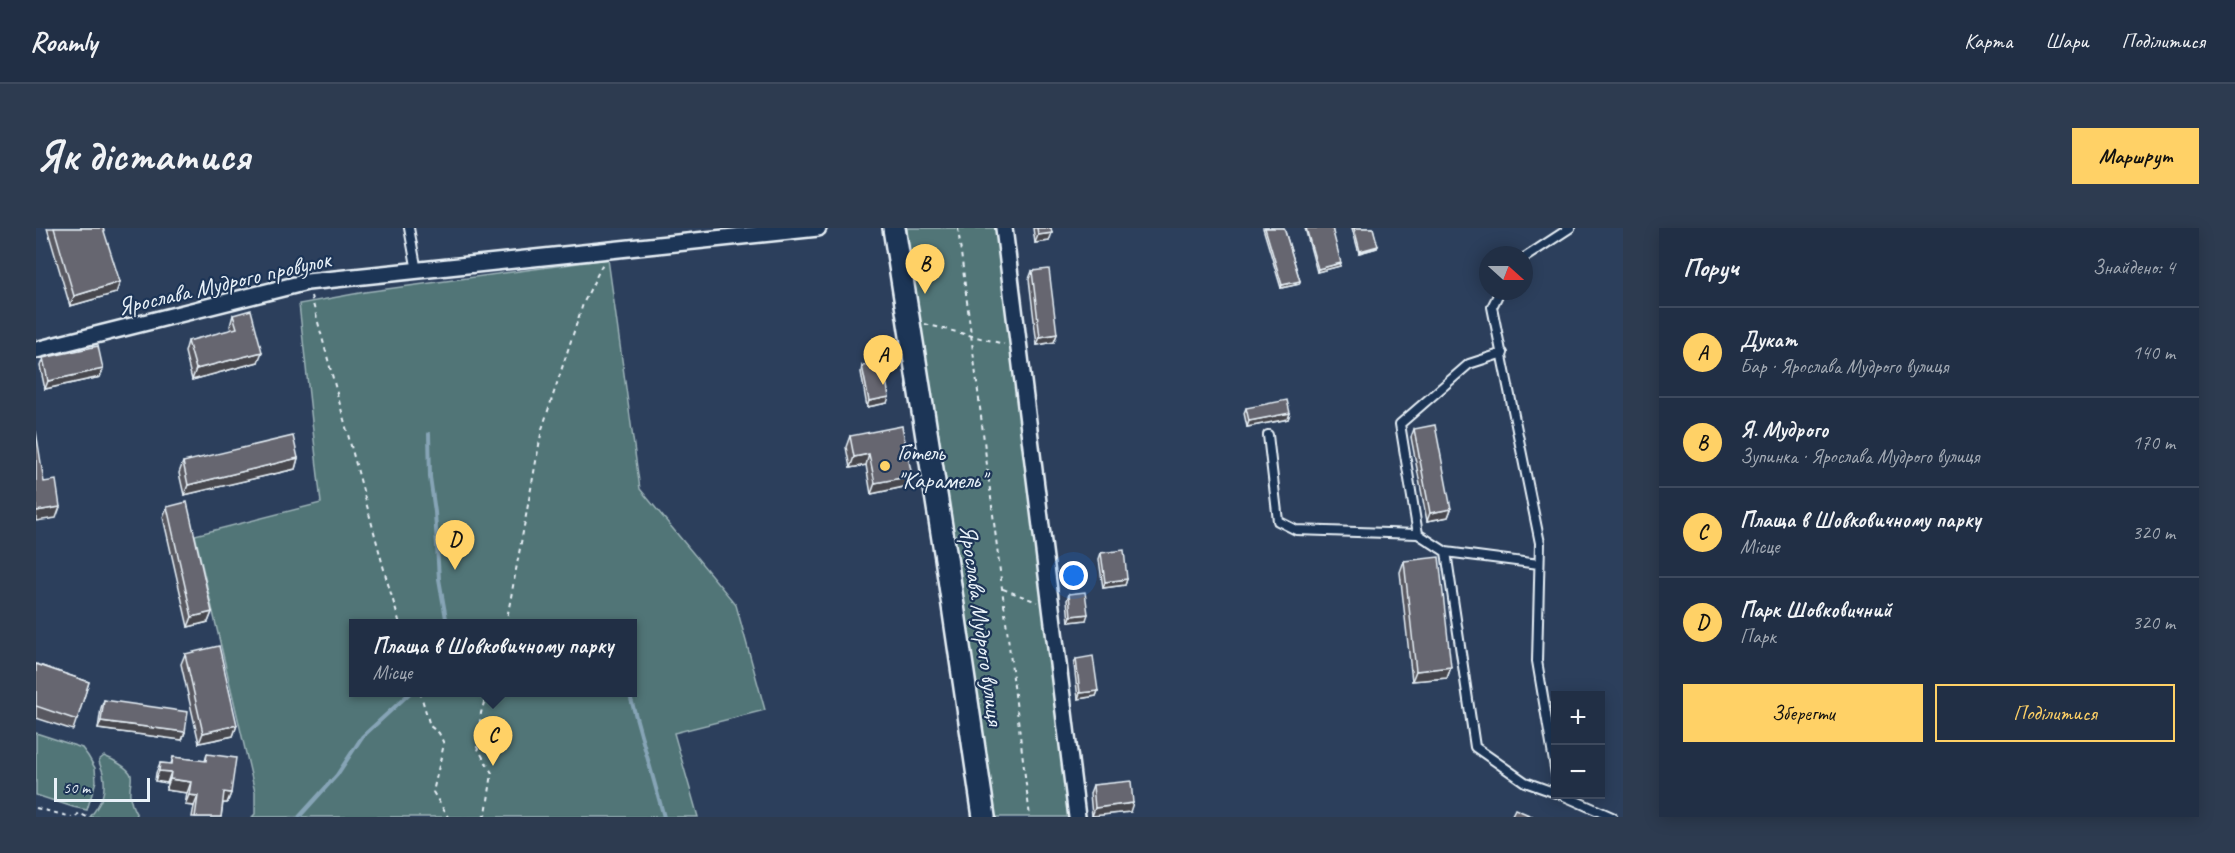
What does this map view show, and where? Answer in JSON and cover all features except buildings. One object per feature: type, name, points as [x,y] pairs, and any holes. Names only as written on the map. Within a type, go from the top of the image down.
[{"type":"street","name":"Ярослава Мудрого провулок","points":[[36,350],[307,282],[818,228]]},
{"type":"street","name":"Ярослава Мудрого вулиця","points":[[894,228],[984,817]]},
{"type":"street","points":[[1004,228],[1077,817]]},
{"type":"lane","points":[[409,228],[417,270]]},
{"type":"lane","points":[[1533,252],[1570,228]]},
{"type":"lane","points":[[1496,300],[1492,307],[1540,543],[1537,661],[1551,745]]},
{"type":"lane","points":[[1418,534],[1400,424],[1469,364],[1503,353]]},
{"type":"lane","points":[[1268,435],[1278,521],[1296,530],[1418,534],[1446,552],[1539,564]]},
{"type":"lane","points":[[1446,552],[1475,747],[1525,782],[1551,791]]},
{"type":"lane","points":[[1569,799],[1612,817]]},
{"type":"path","points":[[958,228],[1030,817]]},
{"type":"path","points":[[507,619],[542,429],[583,304],[610,250]]},
{"type":"path","points":[[307,282],[399,619]]},
{"type":"path","points":[[909,320],[1019,347]]},
{"type":"path","points":[[1002,589],[1051,607]]},
{"type":"path","points":[[421,697],[430,726],[439,733],[444,744],[433,792],[448,817]]},
{"type":"path","points":[[483,817],[486,814],[492,773],[477,747],[485,697]]},
{"type":"path","points":[[36,808],[74,817],[79,813],[87,817]]},
{"type":"green space","points":[[907,228],[996,228],[1071,817],[990,817],[910,266]]},
{"type":"green space","points":[[608,259],[640,489],[736,605],[765,710],[674,733],[698,817],[252,817],[255,814],[255,792],[195,535],[321,503],[299,304],[365,292]]},
{"type":"green space","points":[[36,733],[82,748],[88,756],[95,768],[96,781],[87,810],[36,795]]},
{"type":"green space","points":[[104,756],[130,772],[131,800],[138,817],[90,817],[104,792],[103,773],[99,760]]},
{"type":"waterway","points":[[429,434],[430,477],[435,512],[439,579],[446,619]]},
{"type":"waterway","points":[[299,817],[337,775],[362,737],[406,697]]},
{"type":"waterway","points":[[630,697],[664,817]]},
{"type":"place","name":"Я. Мудрого","points":[[925,294]]},
{"type":"place","name":"Дукат","points":[[883,385]]},
{"type":"place","name":"Готель \"Карамель\"","points":[[885,466]]},
{"type":"place","name":"Парк Шовковичний","points":[[455,570]]},
{"type":"place","name":"Плаща в Шовковичному парку","points":[[493,766]]}]
